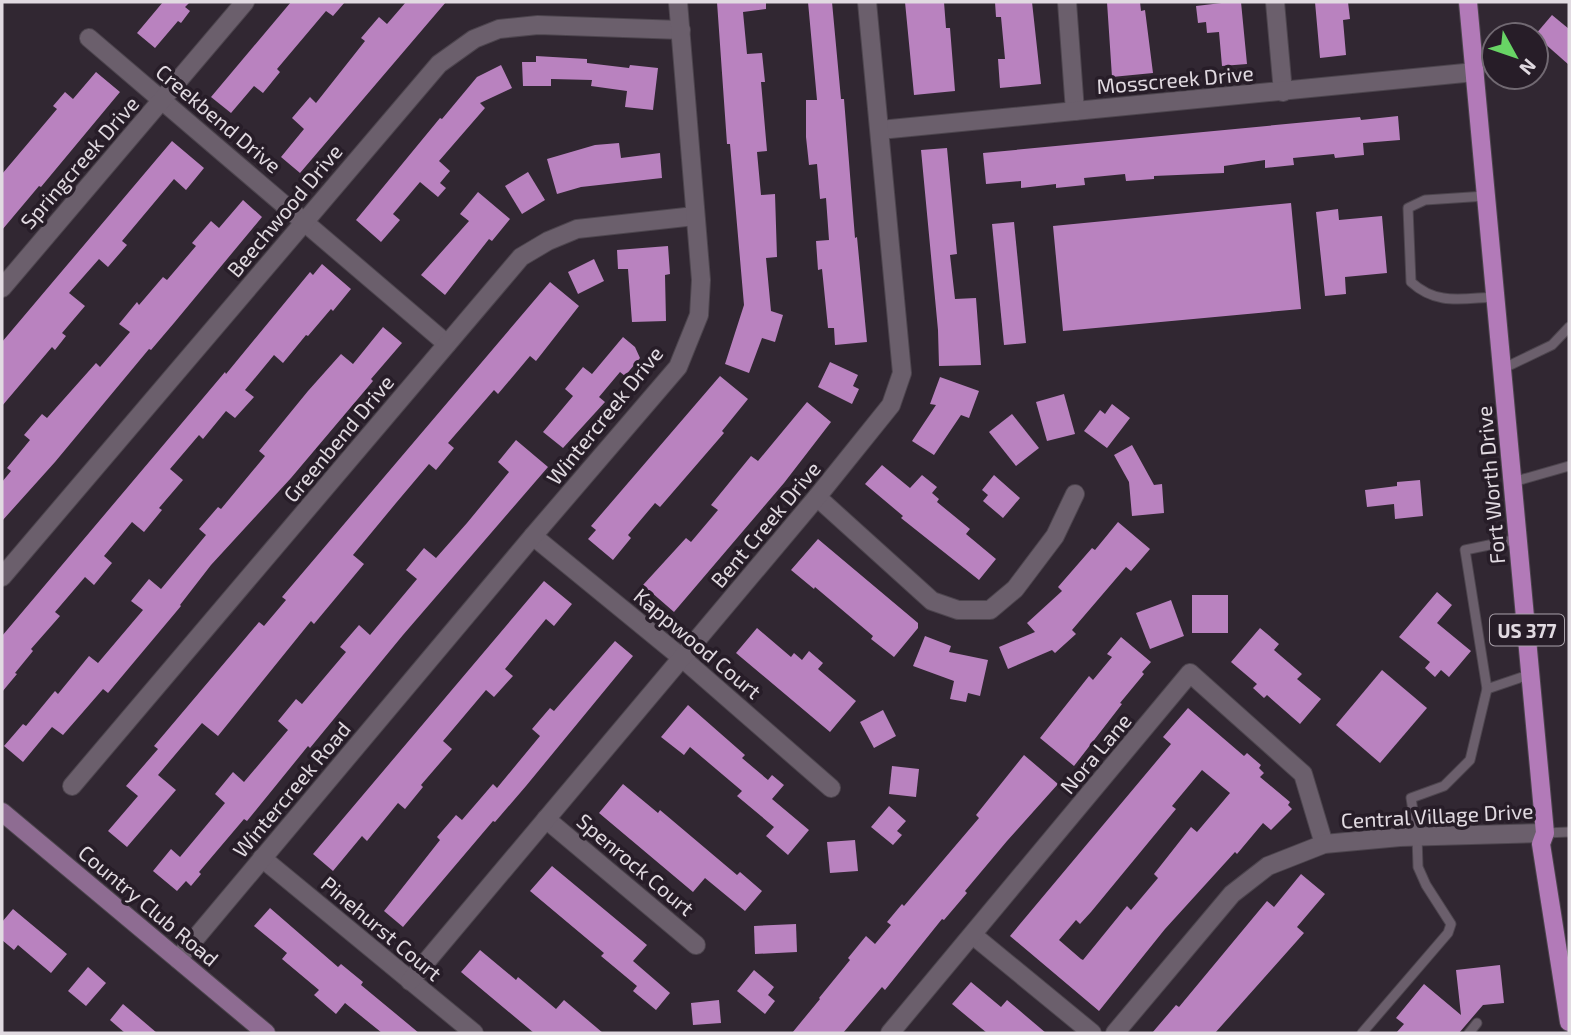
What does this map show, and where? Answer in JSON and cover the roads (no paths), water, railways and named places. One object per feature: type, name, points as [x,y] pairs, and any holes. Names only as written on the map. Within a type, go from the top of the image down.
[{"type":"main road","name":"Fort Worth Drive","points":[[1468,2],[1545,833],[1541,844],[1564,961],[1569,1022]]},
{"type":"main road","name":"Country Club Road","points":[[2,812],[265,1033]]},
{"type":"main road","name":"Fort Worth Drive","points":[[1563,1033],[1564,961]]},
{"type":"street","name":"Springcreek Drive","points":[[2,288],[245,2]]},
{"type":"street","name":"Wintercreek Drive","points":[[439,648],[678,367],[699,315],[701,280],[678,2]]},
{"type":"street","name":"Bent Creek Drive","points":[[410,981],[817,497],[891,405],[902,373],[866,2]]},
{"type":"street","points":[[1067,2],[1075,111]]},
{"type":"street","points":[[1275,2],[1283,92]]},
{"type":"street","name":"Beechwood Drive","points":[[2,578],[439,64],[474,38],[499,29],[538,25],[681,30]]},
{"type":"street","name":"Creekbend Drive","points":[[89,37],[447,344]]},
{"type":"street","name":"Mosscreek Drive","points":[[880,130],[1475,72]]},
{"type":"street","name":"Greenbend Drive","points":[[72,786],[521,257],[548,241],[577,229],[695,216]]},
{"type":"street","points":[[817,497],[932,601],[958,610],[990,610],[1015,589],[1055,536],[1075,494]]},
{"type":"street","name":"Kappwood Court","points":[[533,536],[682,658],[831,788]]},
{"type":"street","name":"Wintercreek Road","points":[[178,959],[439,648]]},
{"type":"street","name":"Nora Lane","points":[[890,1033],[974,936],[1190,673],[1303,774],[1324,844]]},
{"type":"street","name":"Spenrock Court","points":[[546,819],[696,945]]},
{"type":"street","name":"Central Village Drive","points":[[1115,1033],[1232,894],[1268,866],[1324,844],[1417,836],[1545,833]]},
{"type":"street","name":"Pinehurst Court","points":[[262,858],[474,1033]]},
{"type":"street","points":[[974,936],[1092,1033]]},
{"type":"lane","points":[[1486,195],[1425,200],[1408,208],[1411,282],[1422,293],[1438,299],[1496,297]]},
{"type":"lane","points":[[1502,369],[1552,345],[1569,327]]},
{"type":"lane","points":[[1513,482],[1569,466]]},
{"type":"lane","points":[[1362,1033],[1440,945],[1451,925],[1418,867],[1417,836],[1411,798],[1444,786],[1470,760],[1487,689],[1465,550],[1518,539]]},
{"type":"lane","points":[[1487,689],[1531,674]]},
{"type":"lane","points":[[1545,833],[1569,832]]},
{"type":"lane","points":[[1469,1033],[1477,1023]]}]
